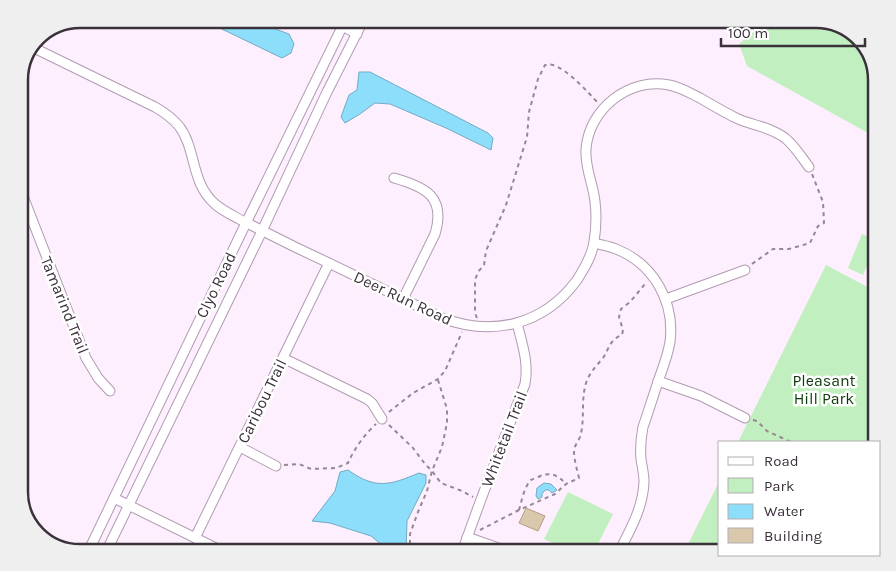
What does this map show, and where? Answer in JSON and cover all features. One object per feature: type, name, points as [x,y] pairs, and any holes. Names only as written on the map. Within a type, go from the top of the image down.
[{"type":"street","name":"Clyo Road","points":[[92,544],[342,28]]},
{"type":"street","points":[[351,28],[357,34]]},
{"type":"street","name":"Clyo Road","points":[[110,544],[359,28]]},
{"type":"street","name":"Deer Run Road","points":[[37,49],[155,107],[174,120],[186,138],[198,179],[206,194],[216,205],[262,232],[442,318],[465,325],[481,327],[498,326],[517,323],[532,317],[554,304],[570,289],[582,272],[594,243],[596,222],[596,207],[586,161],[586,149],[596,119],[614,98],[624,92],[646,85],[657,84],[678,88],[736,118],[776,132],[793,146],[809,167]]},
{"type":"street","points":[[394,178],[422,188],[434,200],[438,215],[438,225],[435,234],[403,299]]},
{"type":"street","name":"Tamarind Trail","points":[[28,209],[86,358],[98,378],[110,391]]},
{"type":"street","points":[[594,243],[615,248],[629,255],[653,276],[666,299],[670,323],[670,343],[641,437],[644,481],[642,502],[624,544]]},
{"type":"street","name":"Caribou Trail","points":[[195,538],[329,263]]},
{"type":"street","points":[[666,299],[745,270]]},
{"type":"street","name":"Whitetail Trail","points":[[465,544],[525,384],[526,359],[517,323]]},
{"type":"street","points":[[283,358],[367,399],[372,403],[382,419]]},
{"type":"street","points":[[658,381],[701,396],[745,418]]},
{"type":"street","points":[[240,447],[276,466]]},
{"type":"street","points":[[114,498],[207,544]]},
{"type":"street","points":[[467,537],[487,544]]},
{"type":"path","points":[[481,327],[475,313],[475,280],[478,272],[484,265],[486,251],[506,205],[526,136],[529,112],[538,79],[545,65],[551,64],[564,71],[590,94],[603,109]]},
{"type":"path","points":[[745,270],[773,249],[789,249],[810,243],[818,226],[824,223],[823,202],[809,167]]},
{"type":"path","points":[[467,537],[518,510],[555,494],[566,484],[578,478],[578,470],[574,461],[574,449],[580,438],[584,389],[588,377],[604,357],[608,347],[617,337],[622,335],[623,330],[619,317],[621,309],[630,302],[645,284]]},
{"type":"path","points":[[276,466],[299,464],[311,469],[336,468],[348,463],[369,430],[413,393],[438,380],[445,371],[465,325]]},
{"type":"path","points":[[410,544],[410,534],[442,447],[447,423],[447,409],[438,380]]},
{"type":"path","points":[[745,418],[757,421],[767,431],[789,441]]},
{"type":"path","points":[[382,419],[413,448],[440,483],[462,491],[480,502]]},
{"type":"path","points":[[518,510],[526,489],[532,480],[543,474],[552,474],[566,484]]},
{"type":"green space","points":[[758,28],[827,28],[846,36],[860,50],[868,69],[868,133],[747,66],[739,44]]},
{"type":"green space","points":[[862,234],[868,237],[868,263],[863,275],[848,268]]},
{"type":"green space","name":"Pleasant Hill Park","points":[[826,265],[868,287],[868,441],[738,441]]},
{"type":"green space","points":[[718,484],[718,544],[688,544]]},
{"type":"green space","points":[[568,492],[613,514],[598,544],[555,544],[544,539]]},
{"type":"water","points":[[220,28],[273,28],[289,34],[294,44],[291,53],[282,58]]},
{"type":"water","points":[[359,72],[370,72],[488,133],[493,138],[491,150],[390,104],[375,103],[345,123],[341,117],[349,95],[357,90]]},
{"type":"water","points":[[348,470],[367,481],[383,484],[419,473],[426,475],[426,483],[407,521],[406,544],[381,544],[371,536],[330,523],[312,521],[335,491],[340,472]]},
{"type":"water","points":[[544,483],[551,484],[557,490],[552,493],[549,490],[545,490],[542,497],[538,499],[536,496],[537,488]]},
{"type":"building","points":[[526,508],[545,516],[538,531],[519,523]]}]
